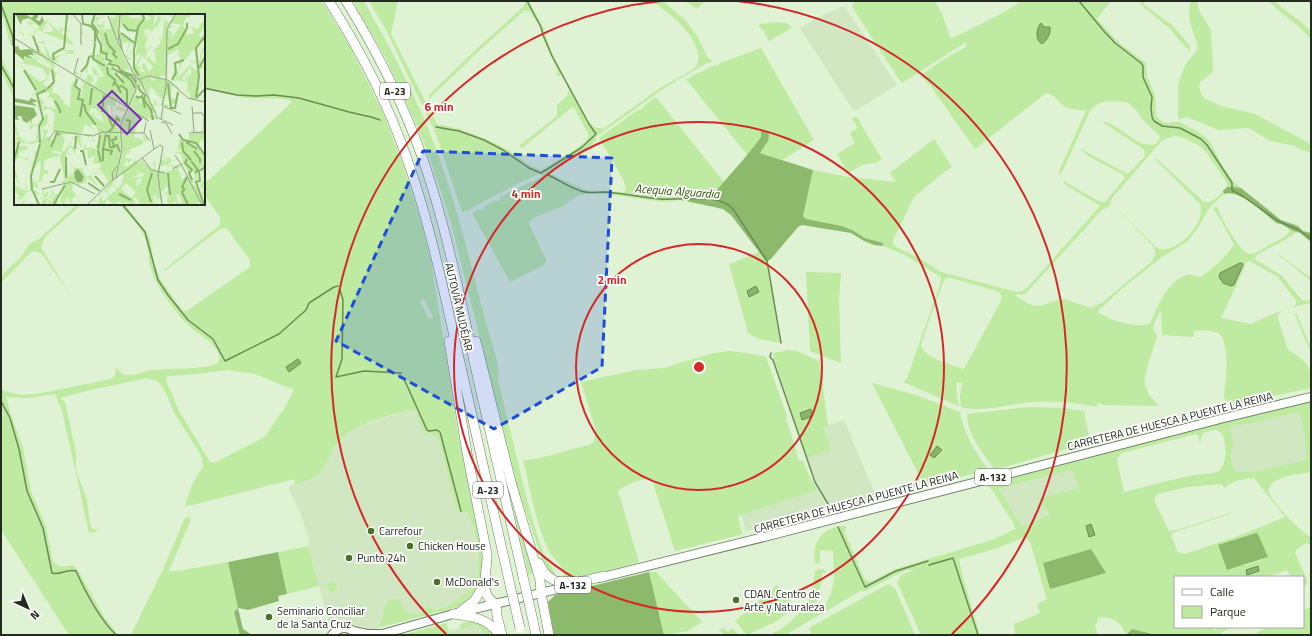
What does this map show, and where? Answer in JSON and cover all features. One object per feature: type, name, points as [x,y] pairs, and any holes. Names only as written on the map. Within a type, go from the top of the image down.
[{"type":"highway","name":"AUTOVÍA MUDÉJAR","points":[[329,1],[355,44],[376,85],[406,155],[426,220],[452,327],[520,632]]},
{"type":"highway","name":"AUTOVÍA MUDÉJAR","points":[[346,1],[380,59],[403,107],[437,204],[536,635]]},
{"type":"highway","points":[[463,312],[469,316],[508,472],[540,580],[541,594],[549,635]]},
{"type":"highway","points":[[452,327],[448,332],[462,427],[487,554],[485,583],[486,592],[487,596],[496,604],[497,616],[502,635]]},
{"type":"highway","points":[[532,553],[536,556],[546,575],[558,583],[574,582],[606,576]]},
{"type":"highway","points":[[457,613],[475,600],[485,583]]},
{"type":"highway","points":[[457,613],[481,619],[490,625],[499,635]]},
{"type":"main road","name":"CARRETERA DE HUESCA A PUENTE LA REINA","points":[[457,613],[541,594],[606,576],[757,539],[1224,418],[1311,397]]},
{"type":"main road","name":"A-132","points":[[332,635],[335,631],[342,628],[348,628],[355,633],[381,634],[457,613]]},
{"type":"highlighted area","points":[[423,151],[612,158],[602,367],[494,429],[336,341]]},
{"type":"shaded area","points":[[844,6],[897,85],[855,111],[850,106],[800,28],[817,18]]},
{"type":"shaded area","points":[[1041,23],[1044,27],[1050,27],[1048,37],[1042,44],[1037,37],[1038,28]]},
{"type":"shaded area","points":[[761,131],[766,131],[769,135],[768,141],[760,153],[813,170],[803,216],[806,219],[842,226],[865,238],[883,243],[883,246],[874,245],[864,241],[851,233],[802,225],[798,227],[770,260],[766,261],[731,215],[723,209],[681,200],[680,196],[711,198],[761,137]]},
{"type":"shaded area","points":[[1227,187],[1241,188],[1281,220],[1298,226],[1303,231],[1311,233],[1311,242],[1300,233],[1276,223],[1244,198],[1230,193],[1224,194],[1223,191]]},
{"type":"shaded area","points":[[1240,263],[1243,265],[1234,285],[1231,286],[1223,283],[1219,277],[1220,273]]},
{"type":"shaded area","points":[[756,286],[759,292],[749,297],[747,291]]},
{"type":"shaded area","points":[[298,359],[301,363],[289,372],[286,367]]},
{"type":"shaded area","points":[[416,409],[424,430],[428,434],[438,437],[458,513],[467,511],[471,519],[479,561],[475,581],[468,592],[454,603],[433,610],[430,607],[431,614],[367,631],[361,631],[349,625],[343,619],[329,623],[308,546],[309,539],[289,486],[317,475],[340,440],[353,429],[376,420]]},
{"type":"shaded area","points":[[811,409],[813,416],[802,420],[800,413]]},
{"type":"shaded area","points":[[1299,412],[1307,450],[1306,460],[1251,472],[1233,471],[1230,428],[1232,426],[1250,424]]},
{"type":"shaded area","points":[[844,420],[877,498],[832,510],[816,481],[807,458],[831,450],[823,427]]},
{"type":"shaded area","points":[[937,446],[942,450],[934,458],[930,455]]},
{"type":"shaded area","points":[[1072,470],[1079,488],[1040,498],[1043,508],[1046,507],[1049,515],[1022,527],[999,489]]},
{"type":"shaded area","points":[[818,490],[829,510],[746,531],[741,515]]},
{"type":"shaded area","points":[[1091,524],[1095,535],[1089,537],[1086,526]]},
{"type":"shaded area","points":[[1256,533],[1258,534],[1268,557],[1227,570],[1218,545]]},
{"type":"shaded area","points":[[1091,549],[1106,573],[1050,589],[1043,563]]},
{"type":"shaded area","points":[[278,552],[287,594],[278,596],[279,601],[248,610],[238,608],[228,562]]},
{"type":"shaded area","points":[[1258,566],[1259,571],[1247,575],[1246,570]]},
{"type":"shaded area","points":[[649,572],[664,635],[554,635],[548,602],[555,595]]},
{"type":"shaded area","points":[[238,608],[243,629],[252,635],[240,635],[234,612]]},
{"type":"shaded area","points":[[476,625],[487,635],[449,635],[448,631]]},
{"type":"shaded area","points":[[1132,629],[1157,635],[1126,635]]},
{"type":"green space","points":[[1,1],[322,1],[351,48],[384,115],[405,170],[431,261],[458,432],[483,560],[481,579],[478,586],[471,596],[461,605],[379,627],[386,605],[391,599],[399,600],[406,611],[412,615],[415,615],[421,613],[429,606],[433,610],[443,608],[451,604],[467,592],[476,580],[478,554],[470,519],[467,512],[458,513],[438,437],[428,433],[422,428],[416,409],[376,419],[350,432],[342,438],[334,448],[322,470],[311,479],[295,484],[294,479],[185,506],[191,487],[203,466],[201,455],[175,414],[164,389],[157,381],[147,378],[60,398],[65,402],[66,406],[76,453],[76,470],[87,500],[90,525],[93,529],[100,530],[89,533],[62,410],[55,394],[28,398],[6,397],[23,448],[31,491],[46,527],[53,562],[60,567],[72,565],[76,567],[104,617],[119,635],[69,635],[1,530],[1,417],[4,415],[1,409],[1,390],[20,395],[36,394],[111,379],[115,376],[116,367],[124,375],[129,375],[153,370],[205,367],[218,363],[218,353],[215,348],[182,318],[161,290],[150,266],[144,236],[136,223],[120,205],[125,205],[149,235],[154,263],[160,279],[182,310],[188,310],[250,267],[250,260],[228,230],[224,228],[220,229],[165,271],[164,270],[220,225],[220,217],[205,196],[205,182],[209,180],[291,103],[290,100],[285,99],[244,97],[205,90],[205,14],[14,14],[14,48],[10,43],[4,18],[1,17]],"holes":[[[424,299],[433,317],[429,319],[420,301]],[[227,370],[255,374],[294,390],[285,407],[266,435],[214,463],[210,462],[179,411],[166,381],[168,376]]]},
{"type":"green space","points":[[353,1],[364,1],[383,36],[420,108],[442,166],[461,228],[485,320],[496,355],[498,380],[527,500],[539,541],[545,556],[555,573],[553,577],[543,562],[518,489],[450,219],[429,156],[414,119],[386,59]]},
{"type":"green space","points":[[369,1],[398,1],[391,34],[437,124],[460,129],[488,140],[508,150],[526,163],[541,170],[576,149],[587,140],[589,136],[574,107],[572,107],[522,148],[520,147],[520,145],[557,116],[557,105],[567,96],[569,90],[562,75],[556,76],[558,71],[543,38],[539,25],[530,12],[525,10],[483,47],[429,99],[429,95],[523,7],[525,5],[525,1],[529,1],[542,25],[553,55],[588,121],[594,127],[603,129],[660,88],[692,70],[697,65],[698,56],[696,46],[691,37],[676,19],[651,1],[663,1],[686,21],[697,36],[708,58],[713,61],[703,65],[666,87],[597,136],[594,143],[553,171],[551,174],[586,190],[624,192],[626,188],[623,179],[599,138],[638,110],[642,109],[656,97],[724,182],[711,198],[680,197],[681,200],[663,202],[607,194],[584,194],[577,196],[561,207],[535,217],[529,222],[546,262],[542,266],[510,282],[472,213],[479,209],[484,209],[485,206],[495,200],[500,200],[500,197],[543,176],[539,174],[467,211],[462,212],[436,134],[387,32]]},
{"type":"green space","points":[[685,1],[705,1],[697,9]]},
{"type":"green space","points":[[860,1],[935,1],[942,14],[951,38],[997,16],[1022,1],[1111,1],[1097,19],[1118,42],[1145,62],[1147,76],[1155,96],[1156,114],[1158,118],[1164,123],[1179,122],[1197,131],[1209,140],[1233,181],[1241,188],[1227,187],[1227,183],[1207,153],[1200,146],[1184,138],[1175,136],[1163,140],[1112,198],[1110,206],[1102,210],[1025,294],[1017,294],[1016,296],[1031,305],[1040,306],[1064,299],[1091,308],[1103,302],[1151,262],[1156,254],[1154,247],[1113,204],[1157,248],[1165,249],[1181,243],[1199,220],[1201,212],[1200,204],[1154,158],[1156,158],[1204,202],[1212,201],[1223,191],[1224,194],[1209,208],[1199,226],[1188,241],[1162,257],[1125,286],[1098,311],[1099,313],[1110,319],[1124,323],[1138,325],[1150,324],[1164,295],[1174,282],[1187,275],[1199,277],[1208,272],[1229,252],[1234,244],[1213,209],[1217,206],[1236,242],[1247,253],[1251,254],[1259,251],[1284,237],[1290,230],[1296,233],[1258,254],[1255,258],[1281,275],[1302,300],[1311,300],[1311,303],[1293,307],[1296,304],[1296,300],[1278,277],[1250,261],[1246,262],[1221,318],[1251,324],[1282,311],[1278,315],[1278,318],[1287,348],[1308,365],[1311,388],[1240,403],[1227,403],[1224,397],[1226,352],[1221,336],[1214,331],[1194,330],[1194,337],[1162,335],[1161,310],[1154,323],[1153,329],[1157,336],[1147,368],[1145,380],[1147,391],[1159,406],[1102,405],[1098,403],[1097,406],[1092,406],[1072,403],[1044,402],[970,409],[961,407],[960,397],[962,383],[957,382],[956,385],[956,394],[959,406],[903,382],[907,378],[940,285],[941,277],[903,254],[883,246],[883,243],[865,238],[842,226],[806,219],[802,216],[813,170],[849,177],[896,182],[890,173],[934,139],[952,167],[914,197],[893,240],[893,244],[941,272],[1017,292],[1028,287],[1100,206],[1063,183],[1064,181],[1098,201],[1105,202],[1125,178],[1122,174],[1090,157],[1080,149],[1128,174],[1145,156],[1142,148],[1101,121],[1115,126],[1142,143],[1149,145],[1156,144],[1160,138],[1159,135],[1127,102],[1110,101],[1099,103],[1091,109],[1060,174],[1059,172],[1086,110],[1075,110],[1067,107],[1052,95],[1046,93],[975,149],[930,85],[920,76],[946,58],[966,47],[966,42],[902,83],[852,7],[853,3]],"holes":[[[946,278],[951,278],[996,291],[1000,293],[1002,299],[964,369],[946,363],[927,354],[921,345],[944,280]]]},
{"type":"green space","points":[[1138,1],[1142,1],[1146,6],[1172,25],[1190,46],[1190,52],[1167,26]]},
{"type":"green space","points":[[1191,1],[1198,1],[1200,13],[1211,32],[1213,69],[1212,73],[1201,81],[1199,85],[1201,94],[1206,99],[1221,106],[1255,114],[1311,144],[1311,153],[1291,145],[1270,141],[1249,128],[1219,130],[1187,117],[1179,119],[1178,86],[1180,78],[1187,62],[1196,52],[1198,46],[1190,23],[1189,9]]},
{"type":"green space","points":[[1269,1],[1275,1],[1303,23],[1311,32],[1311,39],[1279,11]]},
{"type":"green space","points":[[777,22],[787,23],[792,28],[769,41],[764,31],[759,27],[760,24]]},
{"type":"green space","points":[[761,48],[814,140],[782,160],[760,153],[768,141],[761,132],[761,137],[748,156],[686,79],[691,78],[692,76],[715,65],[718,66],[720,63]]},
{"type":"green space","points":[[1,58],[14,82],[14,98],[1,71]]},
{"type":"green space","points":[[856,116],[882,159],[877,162],[862,165],[848,173],[837,154],[855,143],[850,133],[858,128],[852,119]]},
{"type":"green space","points":[[76,205],[81,205],[45,237],[41,248],[71,296],[42,254],[35,251],[30,253],[1,283],[1,276],[22,256],[29,244],[39,239]]},
{"type":"green space","points":[[760,252],[766,261],[780,343],[758,339],[748,333],[729,264]]},
{"type":"green space","points":[[1277,253],[1311,278],[1311,281],[1281,257]]},
{"type":"green space","points":[[806,272],[841,273],[839,300],[841,363],[810,351]]},
{"type":"green space","points":[[1296,313],[1311,348],[1311,353],[1296,318]]},
{"type":"green space","points":[[789,350],[797,351],[819,361],[820,363],[828,426],[823,427],[831,450],[807,458],[773,353]]},
{"type":"green space","points":[[728,351],[766,357],[787,416],[786,418],[799,461],[803,460],[809,475],[818,490],[738,516],[742,533],[740,535],[675,551],[652,480],[648,479],[635,482],[618,491],[639,562],[585,577],[564,578],[562,568],[549,552],[539,526],[523,460],[550,456],[594,442],[596,431],[581,382],[636,370],[664,368],[709,354]]},
{"type":"green space","points":[[872,383],[916,395],[960,412],[967,435],[987,468],[987,471],[924,485]]},
{"type":"green space","points":[[1311,402],[1311,472],[1286,476],[1275,481],[1268,490],[1281,510],[1311,538],[1311,545],[1307,543],[1303,545],[1298,548],[1295,553],[1308,582],[1304,586],[1304,576],[1290,576],[1287,570],[1271,576],[1174,576],[1174,628],[1213,628],[1214,631],[1218,628],[1230,628],[1217,635],[1157,635],[1132,629],[1126,634],[1124,629],[1114,620],[1097,618],[1098,621],[1095,626],[1098,635],[1015,635],[1014,624],[1040,613],[1037,604],[1047,599],[1030,542],[1025,537],[995,549],[959,559],[980,635],[921,635],[897,582],[901,575],[914,570],[906,570],[863,592],[862,590],[787,634],[770,635],[793,619],[811,597],[816,599],[817,602],[812,602],[810,606],[820,613],[825,605],[832,590],[833,584],[833,551],[820,550],[820,563],[815,564],[814,556],[817,542],[821,536],[832,528],[847,526],[845,533],[865,580],[870,582],[895,569],[992,540],[1015,529],[1014,524],[992,490],[986,485],[1195,429]],"holes":[[[1299,412],[1305,442],[1306,460],[1251,472],[1234,471],[1231,456],[1233,444],[1230,428],[1232,426],[1250,424]],[[1216,430],[1223,436],[1225,455],[1223,465],[1219,471],[1215,473],[1178,478],[1124,492],[1117,459],[1122,453],[1196,434],[1198,435],[1200,443],[1202,434]],[[1072,470],[1079,488],[1040,498],[1043,508],[1046,507],[1049,515],[1022,527],[999,489]],[[1254,478],[1285,517],[1238,536],[1185,554],[1178,552],[1171,536],[1172,533],[1230,513],[1177,530],[1169,531],[1154,500],[1157,494],[1188,487],[1220,484],[1223,485],[1224,488],[1227,485],[1242,479]],[[1256,533],[1262,560],[1227,570],[1218,547]],[[1091,549],[1051,589],[1044,563]]]},
{"type":"green space","points":[[1030,407],[1064,408],[1084,411],[1090,442],[995,470],[973,436],[967,414]]},
{"type":"green space","points":[[509,491],[534,570],[529,576]]},
{"type":"green space","points":[[191,517],[169,571],[178,571],[228,562],[238,608],[234,612],[240,635],[131,635],[165,565],[185,518]]},
{"type":"green space","points":[[308,546],[319,586],[287,594],[278,552]]},
{"type":"green space","points":[[823,569],[826,573],[822,573],[822,581],[819,591],[822,593],[820,597],[811,591],[815,570]]},
{"type":"green space","points":[[649,572],[656,572],[702,622],[688,631],[664,635]]},
{"type":"green space","points":[[330,582],[334,582],[336,583],[336,591],[330,592],[327,589],[327,585]]},
{"type":"green space","points":[[888,584],[895,588],[915,635],[812,635],[809,628]]},
{"type":"green space","points":[[777,585],[795,606],[777,621],[747,635],[735,621]]},
{"type":"green space","points":[[1311,607],[1311,635],[1252,635],[1267,628],[1304,628],[1304,610]]},
{"type":"green space","points":[[469,620],[480,622],[496,635],[487,635],[476,625],[459,629],[461,624]]},
{"type":"green space","points":[[447,623],[449,635],[407,635],[409,633]]},
{"type":"green space","points":[[723,627],[728,632],[732,628],[739,635],[726,635],[719,631]]},
{"type":"waterway","name":"Acequia Alguardia","points":[[436,127],[459,131],[484,140],[503,150],[529,168],[541,173],[581,148],[596,134],[552,56],[541,27],[527,1]]},
{"type":"waterway","points":[[1079,1],[1115,43],[1143,66],[1143,77],[1152,97],[1151,107],[1154,121],[1162,126],[1180,128],[1201,139],[1207,145],[1232,183],[1232,190],[1278,221],[1299,230],[1311,239]]},
{"type":"waterway","name":"Acequia Alguardia","points":[[2,7],[13,37],[14,46]]},
{"type":"waterway","points":[[1,65],[14,88]]},
{"type":"waterway","name":"Acequia Alguardia","points":[[205,88],[237,95],[274,95],[299,98],[380,120]]},
{"type":"waterway","name":"Acequia Alguardia","points":[[548,175],[584,192],[605,192],[660,199],[708,199],[726,204],[733,209],[767,261],[781,343]]},
{"type":"waterway","points":[[123,205],[145,232],[158,280],[188,320],[213,339],[225,361],[279,334],[306,310],[309,303],[338,286]]},
{"type":"waterway","points":[[340,290],[343,300],[342,359],[336,377],[364,371],[401,373]]},
{"type":"waterway","name":"Acequia Alguardia","points":[[771,353],[770,357],[773,360],[815,482],[831,509]]},
{"type":"waterway","points":[[404,379],[427,430],[437,430],[440,432],[461,511]]},
{"type":"waterway","points":[[2,403],[10,418],[19,449],[27,491],[43,528],[52,573],[58,574],[69,570],[76,571],[93,604],[104,621],[116,635]]},
{"type":"waterway","name":"Acequia Alguardia","points":[[838,527],[865,587],[896,571],[928,561]]},
{"type":"waterway","name":"Acequia Alguardia","points":[[929,565],[953,558],[978,635]]},
{"type":"place","name":"Carrefour","points":[[371,531]]},
{"type":"place","name":"Chicken House","points":[[410,546]]},
{"type":"place","name":"Punto 24h","points":[[349,558]]},
{"type":"place","name":"McDonald's","points":[[437,582]]},
{"type":"place","name":"CDAN. Centro de Arte y Naturaleza","points":[[736,600]]},
{"type":"place","name":"Seminario Conciliar de la Santa Cruz","points":[[269,617]]}]
